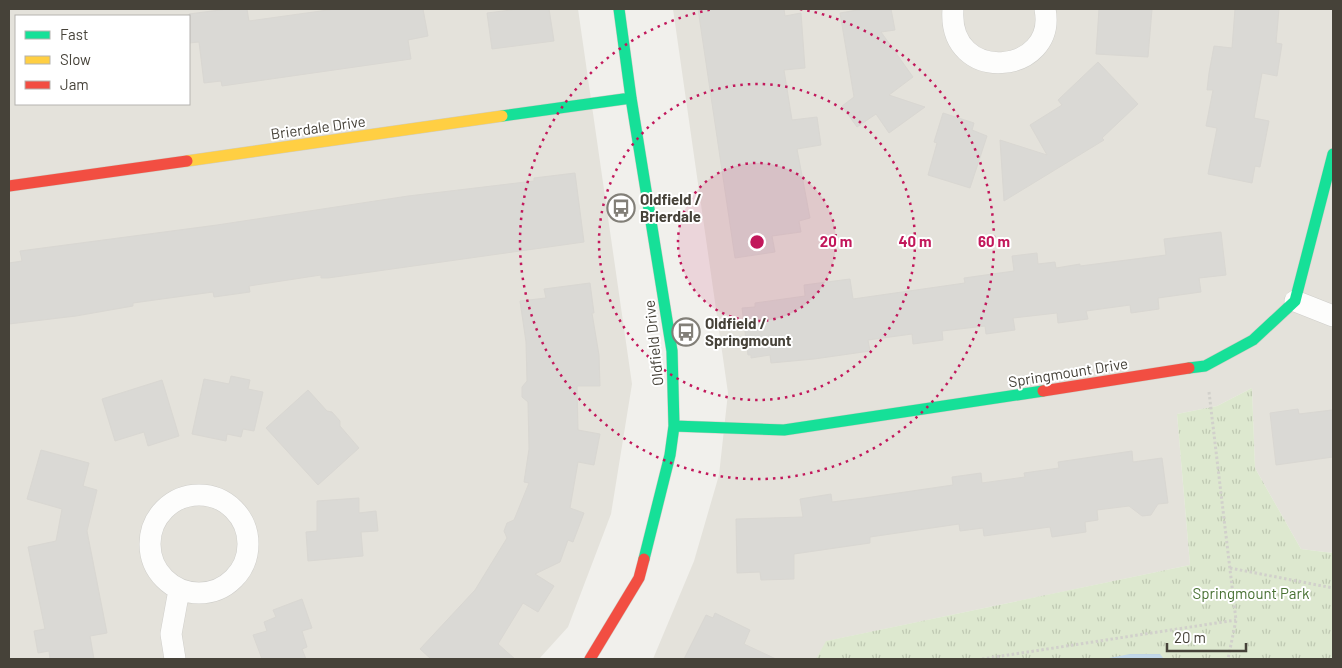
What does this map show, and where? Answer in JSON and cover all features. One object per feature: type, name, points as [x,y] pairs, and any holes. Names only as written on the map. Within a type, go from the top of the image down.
[{"type":"street","name":"Oldfield Drive","points":[[590,659],[639,578],[670,455],[674,426],[672,351],[631,98],[619,9]]},
{"type":"street","points":[[953,9],[952,22],[957,38],[966,51],[980,60],[1000,64],[1016,61],[1034,49],[1042,36],[1046,16],[1045,9]]},
{"type":"street","name":"Brierdale Drive","points":[[9,186],[631,98]]},
{"type":"street","points":[[1333,154],[1295,301],[1333,316]]},
{"type":"street","name":"Springmount Drive","points":[[674,426],[784,430],[1206,366],[1253,340],[1295,301]]},
{"type":"street","points":[[203,495],[220,499],[235,510],[244,525],[248,552],[242,569],[228,585],[212,592],[196,594],[179,590],[162,578],[153,563],[149,546],[152,528],[161,513],[170,504],[185,497],[203,495]]},
{"type":"street","points":[[175,659],[171,634],[179,590]]},
{"type":"path","points":[[1206,366],[1236,620],[1228,659]]},
{"type":"path","points":[[1230,568],[1333,588]]},
{"type":"path","points":[[982,659],[1236,620]]},
{"type":"shaded area","points":[[9,9],[578,9],[632,384],[611,514],[568,627],[539,659],[9,659]]},
{"type":"shaded area","points":[[673,9],[1333,9],[1333,553],[1301,549],[1255,468],[1252,388],[1217,406],[1177,414],[1190,565],[827,641],[816,659],[653,659],[694,561],[719,475],[728,393]]},
{"type":"green space","name":"Springmount Park","points":[[1252,388],[1255,468],[1301,549],[1333,553],[1333,659],[816,659],[826,641],[1190,565],[1177,414],[1217,406]]},
{"type":"water","points":[[1130,654],[1160,654],[1164,659],[1104,659]]},
{"type":"building","points":[[227,9],[247,9],[249,21],[335,9],[423,9],[428,36],[408,40],[411,59],[222,86],[221,81],[204,83],[199,42],[190,43],[189,14]]},
{"type":"building","points":[[519,9],[549,9],[554,41],[492,49],[487,13]]},
{"type":"building","points":[[698,9],[784,9],[785,16],[801,13],[805,68],[784,70],[792,120],[817,117],[821,145],[797,149],[810,218],[799,221],[801,232],[772,236],[775,252],[735,258]]},
{"type":"building","points":[[863,9],[891,9],[895,30],[881,32],[913,77],[889,95],[925,107],[889,133],[876,114],[857,127],[842,106],[854,97],[840,13]]},
{"type":"building","points":[[1099,9],[1152,9],[1148,57],[1096,54]]},
{"type":"building","points":[[1235,9],[1279,9],[1276,43],[1282,44],[1277,76],[1262,73],[1254,118],[1269,121],[1260,167],[1255,166],[1252,183],[1208,174],[1217,128],[1206,126],[1213,90],[1207,90],[1209,73],[1214,46],[1232,48]]},
{"type":"building","points":[[1098,62],[1138,104],[1102,138],[1104,140],[1004,201],[1000,140],[1047,155],[1030,125],[1062,105],[1058,100]]},
{"type":"building","points":[[943,113],[974,123],[972,130],[987,136],[970,188],[928,175],[937,143],[934,142]]},
{"type":"building","points":[[575,173],[584,242],[328,278],[321,278],[321,275],[249,286],[250,292],[214,297],[213,292],[133,303],[133,306],[76,316],[9,324],[9,263],[22,261],[20,251],[217,225],[408,196],[534,181],[534,178]]},
{"type":"building","points":[[1221,232],[1226,275],[1199,278],[1201,292],[1158,298],[1159,309],[1131,313],[1130,305],[1086,311],[1088,319],[1058,323],[1057,313],[1013,318],[1015,330],[986,334],[985,326],[942,331],[943,340],[913,344],[912,334],[868,340],[870,351],[814,359],[771,363],[770,355],[751,358],[751,355],[748,355],[742,308],[755,307],[755,303],[805,296],[804,285],[850,279],[853,299],[965,283],[964,278],[1014,271],[1012,256],[1037,253],[1038,264],[1055,262],[1056,268],[1080,264],[1080,266],[1166,255],[1164,239]]},
{"type":"building","points":[[590,283],[594,313],[592,313],[599,355],[600,386],[577,386],[578,430],[600,434],[594,465],[578,462],[570,508],[584,513],[573,542],[568,540],[560,562],[535,574],[554,586],[538,612],[523,603],[498,644],[515,659],[431,659],[420,649],[475,590],[507,538],[504,531],[507,523],[514,520],[529,483],[524,482],[529,449],[528,402],[522,397],[522,387],[527,381],[526,342],[520,301],[546,298],[544,289]]},
{"type":"building","points":[[231,376],[250,380],[248,389],[263,392],[254,431],[243,429],[241,437],[227,434],[226,441],[192,434],[204,379],[229,384]]},
{"type":"building","points":[[162,380],[179,436],[148,446],[144,432],[115,441],[102,399]]},
{"type":"building","points":[[308,390],[327,411],[332,412],[340,421],[340,426],[359,448],[318,485],[266,428]]},
{"type":"building","points":[[1298,409],[1299,414],[1332,410],[1333,457],[1276,465],[1270,413]]},
{"type":"building","points":[[41,450],[89,463],[83,486],[97,490],[87,531],[107,633],[90,636],[94,659],[50,659],[49,651],[38,653],[34,631],[45,629],[28,547],[56,541],[62,509],[27,499]]},
{"type":"building","points":[[1132,451],[1133,462],[1162,458],[1168,503],[1158,504],[1151,515],[1142,516],[1129,506],[1097,510],[1098,520],[1085,522],[1086,532],[1052,537],[1050,527],[984,536],[983,528],[960,531],[959,524],[870,537],[870,543],[794,554],[794,579],[761,580],[760,572],[737,573],[736,519],[803,517],[800,499],[831,494],[832,502],[864,498],[953,485],[952,477],[981,473],[982,483],[1025,477],[1024,473],[1059,468],[1058,462]]},
{"type":"building","points":[[359,498],[359,513],[376,511],[378,531],[361,532],[363,556],[308,561],[306,532],[317,531],[317,501]]},
{"type":"building","points":[[302,599],[312,628],[302,631],[307,647],[302,649],[306,659],[262,659],[253,635],[267,631],[264,622],[276,617],[273,610]]},
{"type":"building","points":[[715,613],[750,630],[744,644],[776,659],[684,659],[706,615],[713,618]]},
{"type":"traffic: fast","points":[[619,9],[631,98],[672,351],[674,426],[670,455],[644,559]]},
{"type":"traffic: fast","points":[[502,116],[631,98]]},
{"type":"traffic: fast","points":[[1189,368],[1205,366],[1253,340],[1295,301],[1333,154]]},
{"type":"traffic: fast","points":[[674,426],[784,430],[1043,391]]},
{"type":"traffic: slow","points":[[187,161],[502,116]]},
{"type":"traffic: jam","points":[[9,186],[187,161]]},
{"type":"traffic: jam","points":[[1043,391],[1189,368]]},
{"type":"traffic: jam","points":[[590,659],[639,578],[644,559]]},
{"type":"place","name":"Oldfield / Brierdale","points":[[621,208]]},
{"type":"place","name":"Oldfield / Springmount","points":[[686,332]]}]
